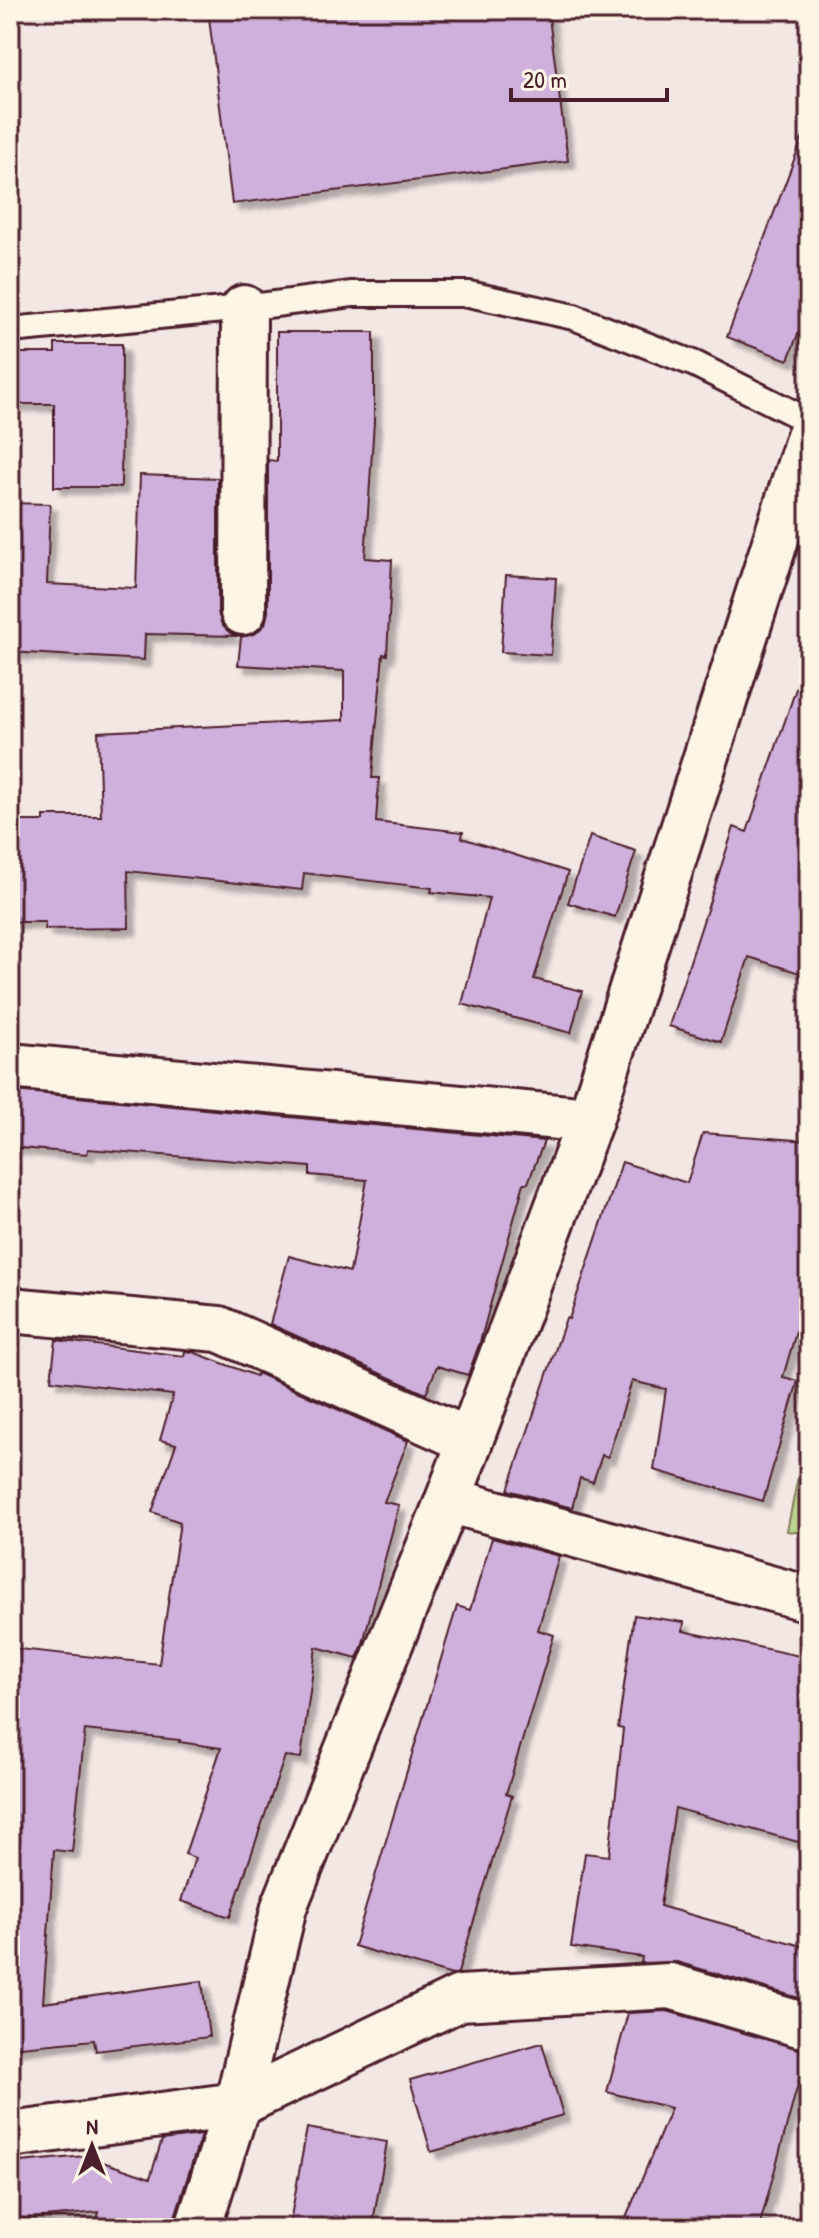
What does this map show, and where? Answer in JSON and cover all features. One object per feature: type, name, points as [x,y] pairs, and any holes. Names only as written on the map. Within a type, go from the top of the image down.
[{"type":"street","points":[[243,612],[244,308]]},
{"type":"street","points":[[198,2228],[237,2105],[284,1907],[448,1500],[590,1120],[809,436]]},
{"type":"street","points":[[10,1066],[590,1120]]},
{"type":"street","points":[[10,1310],[219,1329],[470,1441]]},
{"type":"street","points":[[448,1500],[809,1599]]},
{"type":"street","points":[[10,2135],[237,2105],[460,1998],[670,1986],[809,2027]]},
{"type":"lane","points":[[10,330],[244,308],[352,294],[469,294],[574,317],[695,364],[809,421]]},
{"type":"green space","points":[[809,1423],[809,1534],[787,1531]]},
{"type":"building","points":[[208,10],[548,10],[568,161],[232,204]]},
{"type":"building","points":[[805,131],[809,131],[809,305],[788,360],[727,337]]},
{"type":"building","points":[[277,332],[374,332],[374,422],[365,558],[392,560],[387,655],[383,654],[372,778],[379,778],[376,822],[463,832],[462,838],[568,872],[534,979],[582,991],[571,1033],[462,1004],[489,898],[304,873],[302,890],[128,871],[129,928],[45,929],[45,922],[10,922],[10,821],[44,821],[44,816],[101,816],[98,732],[344,720],[344,671],[238,665],[241,637],[256,633],[265,624],[268,612],[268,460],[277,461]]},
{"type":"building","points":[[55,344],[122,344],[121,487],[54,487],[54,404],[10,404],[10,353],[55,353]]},
{"type":"building","points":[[140,475],[218,478],[218,612],[222,625],[238,636],[145,634],[144,660],[10,652],[10,503],[50,504],[47,584],[136,588]]},
{"type":"building","points":[[506,575],[556,578],[551,655],[501,652]]},
{"type":"building","points":[[802,671],[809,672],[809,976],[749,957],[721,1042],[669,1026],[734,827],[747,832]]},
{"type":"building","points":[[590,836],[636,851],[615,917],[568,903]]},
{"type":"building","points":[[14,1091],[544,1141],[528,1183],[524,1183],[468,1375],[437,1366],[426,1394],[270,1324],[289,1256],[350,1272],[367,1180],[310,1175],[310,1167],[88,1149],[87,1154],[10,1147]]},
{"type":"building","points":[[703,1133],[809,1141],[809,1287],[783,1377],[798,1381],[763,1501],[654,1470],[666,1389],[632,1381],[608,1457],[602,1455],[593,1482],[580,1478],[572,1508],[508,1490],[622,1162],[687,1183]]},
{"type":"building","points":[[56,1340],[184,1356],[185,1351],[193,1352],[256,1376],[257,1373],[408,1441],[384,1502],[399,1505],[362,1647],[357,1658],[316,1647],[301,1758],[285,1756],[230,1917],[181,1901],[195,1858],[185,1854],[221,1748],[180,1740],[85,1730],[72,1852],[54,1850],[43,2003],[202,1981],[209,2037],[96,2051],[94,2040],[10,2048],[10,1648],[159,1664],[180,1522],[152,1512],[176,1444],[160,1440],[173,1395],[51,1380]]},
{"type":"building","points":[[492,1538],[559,1556],[538,1630],[554,1635],[506,1794],[512,1796],[458,1973],[452,1975],[354,1946],[457,1606],[470,1610]]},
{"type":"building","points":[[634,1615],[684,1622],[683,1631],[809,1658],[809,1845],[675,1808],[660,1906],[809,1948],[809,2001],[677,1962],[641,1963],[642,1957],[571,1947],[585,1853],[609,1856],[623,1729],[618,1728]]},
{"type":"building","points":[[667,2011],[807,2051],[759,2228],[622,2228],[671,2108],[607,2092],[628,2013]]},
{"type":"building","points":[[542,2043],[563,2115],[431,2152],[410,2080]]},
{"type":"building","points":[[307,2128],[387,2142],[372,2228],[289,2228]]},
{"type":"building","points":[[201,2135],[174,2228],[95,2228],[99,2212],[10,2220],[10,2163],[85,2156],[150,2178],[162,2140]]}]
